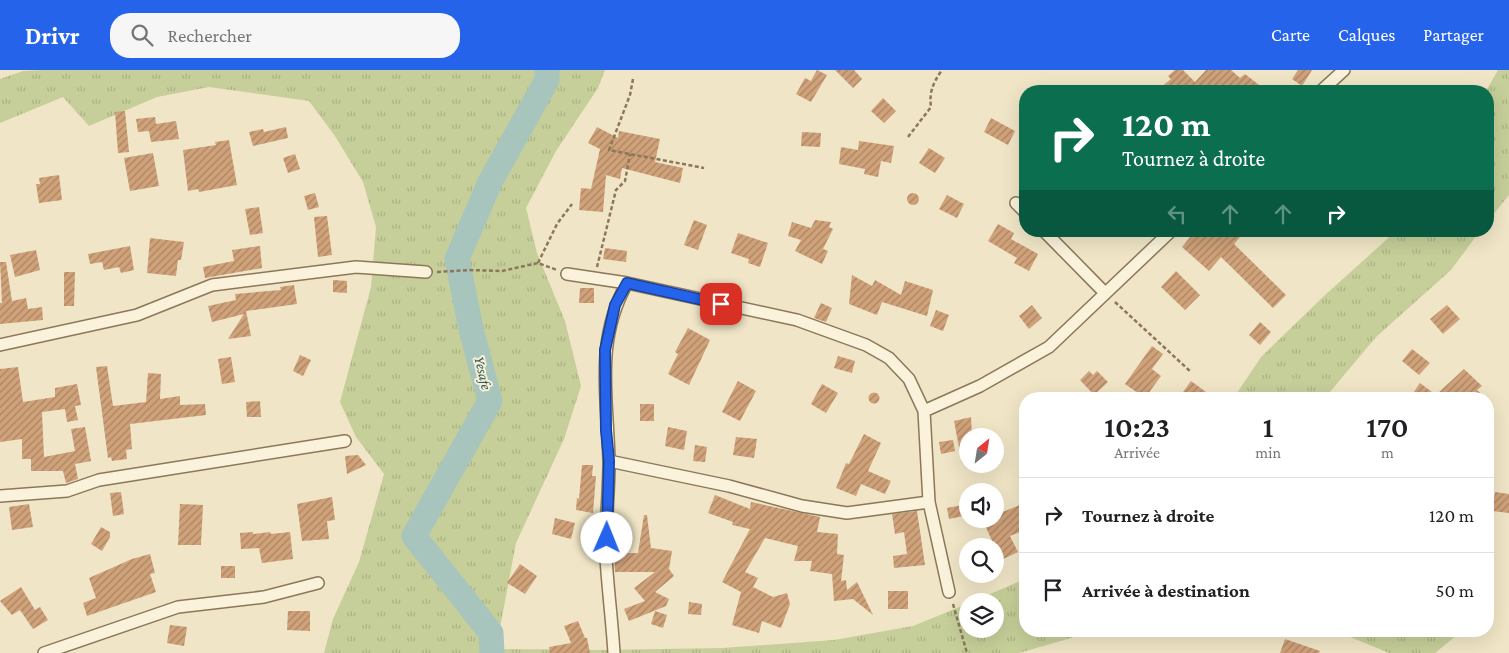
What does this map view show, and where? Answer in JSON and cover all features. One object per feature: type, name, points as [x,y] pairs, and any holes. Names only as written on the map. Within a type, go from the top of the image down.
[{"type":"street","points":[[1328,85],[1344,70]]},
{"type":"street","points":[[1016,203],[1019,206]]},
{"type":"street","points":[[1050,237],[1105,293]]},
{"type":"street","points":[[924,411],[980,386],[1048,347],[1165,237]]},
{"type":"street","points":[[0,345],[138,315],[212,285],[356,267],[426,272]]},
{"type":"street","points":[[567,274],[627,283],[797,320],[866,345],[888,358],[909,379],[924,411],[928,502],[949,592]]},
{"type":"street","points":[[614,653],[606,557],[609,461],[606,430],[605,350],[615,305],[627,283]]},
{"type":"street","points":[[0,496],[67,491],[99,480],[345,441]]},
{"type":"street","points":[[609,461],[729,486],[802,506],[847,513],[928,502]]},
{"type":"street","points":[[44,653],[178,607],[264,597],[318,583]]},
{"type":"path","points":[[908,137],[931,107],[930,95],[934,82],[942,70]]},
{"type":"path","points":[[633,79],[630,95],[609,150],[704,168]]},
{"type":"path","points":[[594,278],[616,190],[626,181],[630,154]]},
{"type":"path","points":[[538,263],[557,224],[572,204]]},
{"type":"path","points":[[439,272],[469,270],[502,271],[538,263],[567,274]]},
{"type":"path","points":[[1105,293],[1191,372]]},
{"type":"path","points":[[949,592],[967,653]]},
{"type":"green space","points":[[40,70],[605,70],[598,88],[556,151],[526,208],[537,253],[565,321],[581,386],[564,439],[516,543],[496,649],[722,648],[834,640],[913,626],[959,607],[959,638],[1004,638],[1004,593],[993,593],[1019,582],[1019,637],[1073,637],[1019,653],[324,653],[333,619],[359,562],[384,474],[356,437],[340,402],[371,287],[376,227],[363,182],[335,136],[309,101],[209,87],[157,97],[89,126],[63,97],[0,123],[0,79],[23,71]]},
{"type":"green space","points":[[1498,70],[1509,70],[1509,195],[1494,214],[1494,85],[1489,85]]},
{"type":"green space","points":[[1389,237],[1476,237],[1451,270],[1376,337],[1330,392],[1238,392],[1261,357],[1324,296]]},
{"type":"green space","points":[[1350,637],[1455,637],[1435,653],[1389,653]]},
{"type":"building","points":[[817,70],[827,75],[811,102],[796,94],[805,78],[811,81]]},
{"type":"building","points":[[835,70],[854,70],[862,79],[853,88]]},
{"type":"building","points":[[1175,70],[1183,70],[1195,82],[1206,70],[1231,70],[1240,78],[1245,74],[1259,85],[1164,85],[1171,79],[1168,76]]},
{"type":"building","points":[[1298,70],[1312,70],[1303,85],[1292,79]]},
{"type":"building","points":[[883,98],[896,111],[884,123],[871,111]]},
{"type":"building","points":[[125,111],[129,152],[118,153],[115,112]]},
{"type":"building","points":[[155,117],[156,124],[176,121],[179,139],[151,142],[149,131],[138,132],[136,119]]},
{"type":"building","points":[[991,118],[1015,131],[1008,145],[984,132]]},
{"type":"building","points":[[286,127],[288,138],[253,146],[249,132],[263,129],[264,132]]},
{"type":"building","points":[[597,127],[618,138],[619,131],[660,139],[655,162],[683,168],[680,183],[622,168],[620,179],[606,175],[603,212],[579,210],[581,188],[591,189],[600,149],[588,143]]},
{"type":"building","points":[[802,132],[821,133],[820,147],[801,146]]},
{"type":"building","points":[[229,140],[237,185],[199,192],[198,189],[188,191],[183,150],[216,145],[215,142]]},
{"type":"building","points":[[859,141],[894,146],[891,163],[881,161],[878,177],[864,174],[865,169],[839,164],[841,147],[858,150]]},
{"type":"building","points":[[929,148],[945,158],[935,173],[919,163]]},
{"type":"building","points":[[153,153],[159,186],[130,191],[124,158]]},
{"type":"building","points":[[295,154],[300,169],[288,173],[283,158]]},
{"type":"building","points":[[59,175],[62,200],[39,203],[36,184],[40,184],[39,178]]},
{"type":"building","points":[[315,193],[319,207],[308,210],[304,196]]},
{"type":"building","points":[[911,193],[915,193],[919,199],[915,205],[911,205],[907,201],[907,197]]},
{"type":"building","points":[[947,195],[964,204],[957,218],[939,209]]},
{"type":"building","points":[[259,207],[263,233],[250,235],[245,209]]},
{"type":"building","points":[[327,216],[332,255],[318,257],[314,217]]},
{"type":"building","points":[[694,220],[707,225],[698,250],[684,245]]},
{"type":"building","points":[[815,220],[831,222],[829,227],[833,229],[823,249],[828,251],[822,264],[795,251],[801,240],[788,236],[792,222],[811,228]]},
{"type":"building","points":[[998,224],[1014,233],[1011,239],[1038,254],[1029,271],[1014,263],[1017,258],[988,241]]},
{"type":"building","points":[[738,233],[768,243],[760,267],[748,263],[749,259],[731,253]]},
{"type":"building","points":[[1190,237],[1240,237],[1234,244],[1286,295],[1273,308],[1221,257],[1209,271],[1182,247]]},
{"type":"building","points":[[150,238],[184,242],[181,260],[178,260],[176,276],[147,273]]},
{"type":"building","points":[[130,246],[134,270],[121,273],[119,267],[104,270],[102,262],[90,264],[88,254]]},
{"type":"building","points":[[260,246],[262,268],[205,278],[203,267],[234,261],[232,250]]},
{"type":"building","points":[[605,248],[627,251],[626,262],[603,259]]},
{"type":"building","points":[[36,250],[40,270],[15,277],[10,255]]},
{"type":"building","points":[[0,262],[6,262],[12,301],[26,298],[28,309],[42,307],[43,320],[0,324],[0,303],[2,303]]},
{"type":"building","points":[[1176,271],[1200,295],[1185,310],[1161,287]]},
{"type":"building","points":[[64,272],[75,272],[74,306],[64,306]]},
{"type":"building","points":[[852,275],[872,286],[875,280],[901,295],[905,281],[933,290],[927,316],[882,302],[877,315],[849,304]]},
{"type":"building","points":[[333,280],[347,281],[347,293],[333,292]]},
{"type":"building","points":[[294,285],[297,304],[246,311],[251,336],[228,339],[244,314],[212,322],[208,306],[236,300],[235,294],[281,290],[280,287]]},
{"type":"building","points":[[580,288],[594,288],[594,303],[579,303]]},
{"type":"building","points":[[821,303],[832,308],[826,322],[814,318]]},
{"type":"building","points":[[1032,305],[1042,318],[1029,329],[1019,316]]},
{"type":"building","points":[[1447,305],[1460,319],[1443,334],[1430,319]]},
{"type":"building","points":[[936,310],[949,315],[943,331],[930,326]]},
{"type":"building","points":[[1260,322],[1271,332],[1260,345],[1249,335]]},
{"type":"building","points":[[688,328],[710,340],[689,385],[668,374],[678,354],[675,352]]},
{"type":"building","points":[[1152,346],[1163,354],[1152,369],[1161,376],[1149,392],[1136,392],[1125,384]]},
{"type":"building","points":[[1412,349],[1430,363],[1419,375],[1402,361]]},
{"type":"building","points":[[300,355],[311,360],[303,376],[293,371]]},
{"type":"building","points":[[838,356],[855,361],[852,373],[834,368]]},
{"type":"building","points":[[231,357],[235,382],[222,384],[218,359]]},
{"type":"building","points":[[107,366],[113,406],[146,402],[148,373],[161,374],[160,399],[180,396],[180,405],[205,404],[206,415],[130,424],[132,449],[126,450],[127,459],[112,461],[111,457],[108,458],[96,367]]},
{"type":"building","points":[[18,367],[23,402],[55,397],[55,388],[77,384],[81,405],[75,406],[78,420],[67,422],[65,409],[42,412],[44,457],[75,451],[71,429],[85,427],[91,461],[75,464],[78,479],[66,483],[63,471],[31,471],[31,459],[22,459],[22,439],[0,442],[0,369]]},
{"type":"building","points":[[1464,369],[1482,386],[1477,390],[1479,392],[1439,392]]},
{"type":"building","points":[[1089,371],[1093,375],[1097,371],[1108,382],[1097,392],[1091,392],[1080,380]]},
{"type":"building","points":[[738,381],[756,391],[740,421],[722,412]]},
{"type":"building","points":[[1191,381],[1206,392],[1183,392]]},
{"type":"building","points":[[1420,383],[1432,392],[1414,392]]},
{"type":"building","points":[[822,384],[838,393],[826,413],[811,404]]},
{"type":"building","points":[[874,392],[880,398],[874,404],[868,398]]},
{"type":"building","points":[[260,401],[261,417],[247,417],[246,402]]},
{"type":"building","points":[[640,404],[654,404],[654,421],[640,421]]},
{"type":"building","points":[[971,417],[972,428],[959,428],[959,447],[954,421]]},
{"type":"building","points":[[668,427],[687,431],[684,450],[665,446]]},
{"type":"building","points":[[864,434],[881,443],[868,471],[891,481],[885,494],[861,484],[856,496],[836,488],[846,463],[849,464]]},
{"type":"building","points":[[736,437],[757,439],[754,458],[733,455]]},
{"type":"building","points":[[953,440],[955,451],[941,454],[939,442]]},
{"type":"building","points":[[695,445],[707,447],[705,462],[693,461]]},
{"type":"building","points":[[358,455],[366,465],[347,474],[345,456]]},
{"type":"building","points":[[582,465],[593,465],[592,476],[596,476],[593,513],[576,510],[577,498],[579,499]]},
{"type":"building","points":[[121,492],[124,514],[113,516],[110,493]]},
{"type":"building","points":[[1495,492],[1509,494],[1509,513],[1494,511]]},
{"type":"building","points":[[715,495],[750,509],[751,502],[820,517],[817,532],[838,534],[837,554],[844,555],[841,581],[846,580],[847,590],[857,582],[873,615],[853,599],[834,601],[832,574],[810,571],[812,561],[794,561],[798,546],[765,538],[745,572],[758,578],[753,587],[773,597],[787,593],[790,604],[781,628],[762,621],[759,633],[732,625],[741,592],[722,582],[750,529],[732,525],[733,522],[708,513]]},
{"type":"building","points":[[332,497],[335,520],[327,521],[329,539],[302,541],[297,504]]},
{"type":"building","points":[[29,504],[33,527],[12,530],[9,507]]},
{"type":"building","points":[[180,504],[203,505],[201,545],[178,545]]},
{"type":"building","points":[[1019,505],[1019,532],[1010,536],[1018,552],[1004,559],[1004,538],[991,538],[986,528],[1004,528],[1004,511]]},
{"type":"building","points":[[959,506],[959,517],[949,519],[947,508]]},
{"type":"building","points":[[917,511],[925,565],[894,568],[893,556],[907,554],[904,532],[895,534],[892,514]]},
{"type":"building","points":[[644,515],[647,515],[651,548],[672,551],[669,569],[674,576],[655,592],[669,599],[666,606],[629,621],[624,609],[645,601],[634,588],[655,572],[615,572],[614,553],[638,553]]},
{"type":"building","points":[[555,518],[575,523],[571,539],[552,534]]},
{"type":"building","points":[[101,527],[110,532],[110,537],[102,551],[91,544]]},
{"type":"building","points":[[253,532],[253,534],[270,532],[271,534],[290,532],[293,559],[262,563],[259,548],[241,549],[240,533]]},
{"type":"building","points":[[150,554],[155,573],[150,574],[156,592],[87,616],[83,603],[96,598],[89,578],[132,559]]},
{"type":"building","points":[[520,564],[537,576],[525,594],[507,583]]},
{"type":"building","points":[[221,566],[235,566],[235,578],[221,578]]},
{"type":"building","points":[[21,587],[35,610],[40,607],[48,620],[33,629],[20,610],[12,615],[0,601]]},
{"type":"building","points":[[888,591],[908,591],[908,609],[888,609]]},
{"type":"building","points":[[689,602],[702,604],[701,615],[688,614]]},
{"type":"building","points":[[288,611],[310,611],[310,631],[287,630]]},
{"type":"building","points":[[655,611],[667,615],[663,628],[651,624]]},
{"type":"building","points":[[578,621],[585,638],[587,638],[590,653],[550,653],[549,647],[571,643],[564,626]]},
{"type":"building","points":[[170,625],[187,627],[184,646],[167,643]]},
{"type":"building","points":[[1285,639],[1320,651],[1319,653],[1280,653]]},
{"type":"waterway","name":"Yesafe","points":[[492,653],[491,633],[414,536],[490,401],[471,329],[457,259],[490,182],[547,80],[547,70]]},
{"type":"route","points":[[607,538],[609,461],[606,430],[605,350],[615,305],[627,283],[721,304]]}]
